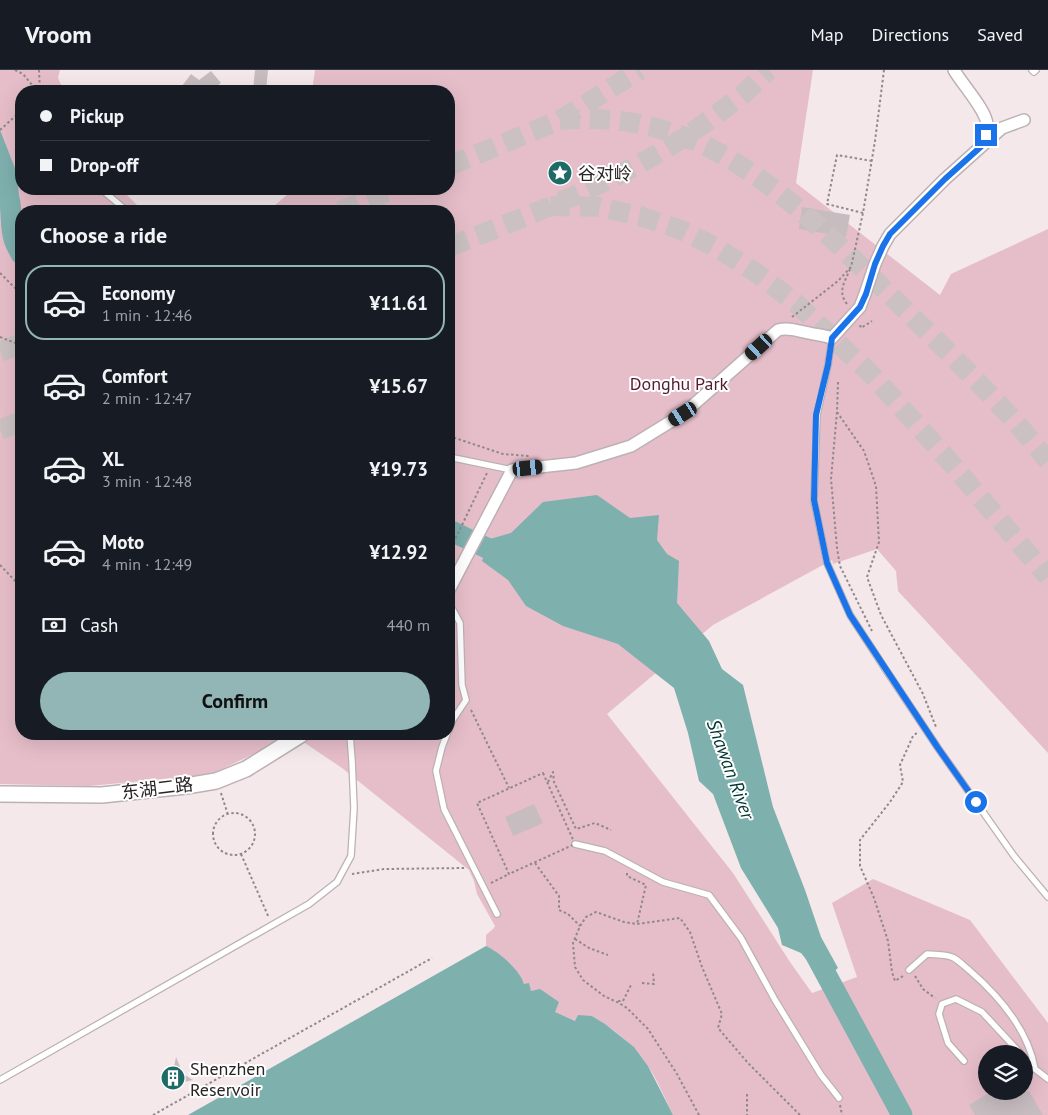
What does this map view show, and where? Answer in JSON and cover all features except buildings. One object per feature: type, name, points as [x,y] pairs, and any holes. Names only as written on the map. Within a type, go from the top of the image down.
[{"type":"street","points":[[954,70],[983,112],[987,123],[985,143]]},
{"type":"street","points":[[455,578],[512,470],[576,463],[631,446],[683,414],[778,330],[790,329],[832,338],[860,307],[875,264],[890,234],[945,179],[1002,128],[1024,120]]},
{"type":"street","name":"东湖二路","points":[[0,794],[102,795],[216,781],[246,769],[292,740]]},
{"type":"lane","points":[[1032,70],[1034,72],[1036,70]]},
{"type":"lane","points":[[108,195],[120,205]]},
{"type":"lane","points":[[832,338],[828,365],[816,415],[814,500],[827,563],[850,615],[923,726],[1014,856],[1048,897]]},
{"type":"lane","points":[[455,458],[512,470]]},
{"type":"lane","points":[[455,615],[460,623],[462,685],[466,700],[455,716]]},
{"type":"lane","points":[[0,1080],[309,904],[337,882],[351,856],[354,808],[350,740]]},
{"type":"lane","points":[[445,740],[436,771],[444,809],[497,914]]},
{"type":"lane","points":[[575,844],[605,851],[663,882],[709,895],[741,938],[775,1000],[821,1075],[838,1098]]},
{"type":"lane","points":[[909,970],[927,954],[953,957],[984,984],[1010,1014],[1028,1045],[1035,1069],[1048,1079]]},
{"type":"lane","points":[[964,1061],[948,1043],[939,1014],[942,1004],[956,999],[982,1012],[1013,1045]]},
{"type":"path","points":[[15,70],[23,74],[33,85]]},
{"type":"path","points":[[38,85],[39,70]]},
{"type":"path","points":[[872,321],[861,328],[855,313],[842,295],[842,288],[851,267],[863,213],[884,70]]},
{"type":"path","points":[[0,130],[15,116]]},
{"type":"path","points":[[863,213],[827,204],[837,155],[872,161]]},
{"type":"path","points":[[790,318],[838,282],[851,267]]},
{"type":"path","points":[[0,273],[15,288]]},
{"type":"path","points":[[0,336],[15,343]]},
{"type":"path","points":[[838,382],[831,479],[837,548],[840,566],[874,635]]},
{"type":"path","points":[[837,412],[864,451],[876,486],[879,542],[866,577],[881,615],[923,694],[936,727]]},
{"type":"path","points":[[455,438],[503,454],[530,456]]},
{"type":"path","points":[[455,539],[484,479]]},
{"type":"path","points":[[0,565],[15,581]]},
{"type":"path","points":[[466,700],[509,788]]},
{"type":"path","points":[[923,726],[913,736],[900,765],[902,782],[890,802],[860,840],[860,866],[874,898],[888,941],[895,981],[909,970],[924,989],[942,1004]]},
{"type":"path","points":[[548,782],[553,772],[554,782],[576,829]]},
{"type":"path","points":[[482,887],[575,844],[543,773],[477,803],[509,874]]},
{"type":"path","points":[[216,781],[228,815]]},
{"type":"path","points":[[228,815],[244,816],[254,829],[255,834],[250,849],[241,854],[234,855],[222,852],[214,841],[214,828],[217,822],[228,815]]},
{"type":"path","points":[[570,832],[595,823],[611,830]]},
{"type":"path","points":[[241,854],[271,925]]},
{"type":"path","points":[[535,862],[559,896],[559,910],[568,914],[580,926]]},
{"type":"path","points":[[340,877],[384,869],[472,867]]},
{"type":"path","points":[[626,876],[646,885],[637,924]]},
{"type":"path","points":[[699,1115],[677,1074],[648,1030],[627,1008],[604,996],[583,980],[575,967],[573,943],[586,917],[596,912],[624,922],[637,924],[680,918],[690,932],[702,967],[722,1014],[718,1028],[748,1063],[800,1115]]},
{"type":"path","points":[[575,940],[589,948],[608,954]]},
{"type":"path","points":[[153,1115],[432,958]]},
{"type":"path","points":[[642,983],[654,984],[653,972]]},
{"type":"path","points":[[616,1001],[623,1001],[631,985]]},
{"type":"path","points":[[747,1094],[747,1115]]},
{"type":"green space","name":"Donghu Park","points":[[0,70],[60,70],[58,78],[61,85],[15,85],[15,195],[127,195],[137,205],[15,205],[15,740],[283,740],[216,772],[195,776],[89,786],[0,784]]},
{"type":"green space","name":"Donghu Park","points":[[315,70],[813,70],[796,183],[940,295],[951,274],[1048,229],[1048,753],[898,591],[896,571],[877,549],[833,564],[832,560],[713,625],[607,714],[733,873],[812,993],[857,977],[832,903],[873,879],[970,920],[1048,1023],[1048,1115],[673,1115],[652,1072],[630,1044],[592,1016],[575,1021],[554,1012],[558,1002],[531,991],[486,946],[486,935],[495,926],[477,894],[469,870],[342,768],[300,740],[455,740],[455,205],[275,205],[287,195],[455,195],[455,85],[313,85]]},
{"type":"water","points":[[0,130],[15,168],[15,195],[19,195],[19,205],[15,205],[15,230],[4,220],[2,202],[0,200]]},
{"type":"water","points":[[597,495],[630,518],[659,515],[657,540],[667,554],[679,561],[677,603],[709,641],[722,669],[743,685],[773,807],[821,937],[838,968],[823,980],[801,953],[782,945],[778,928],[741,868],[713,794],[699,781],[688,733],[674,688],[618,644],[563,626],[526,606],[508,580],[482,561],[490,539],[511,533],[543,502]]},
{"type":"water","name":"Shenzhen Reservoir","points":[[486,946],[497,952],[508,962],[518,973],[524,984],[529,983],[531,991],[540,989],[559,1002],[555,1012],[575,1021],[578,1015],[592,1016],[634,1047],[648,1066],[673,1115],[188,1115]]},
{"type":"waterway","name":"Shawan River","points":[[0,181],[5,188],[10,203],[15,243]]},
{"type":"waterway","name":"Shawan River","points":[[455,533],[512,560]]},
{"type":"waterway","name":"Shawan River","points":[[814,952],[902,1115]]},
{"type":"tunnel","points":[[455,164],[560,120],[640,70]]},
{"type":"tunnel","points":[[455,245],[576,195],[650,158],[717,114],[742,95],[769,70]]},
{"type":"tunnel","points":[[560,120],[604,119],[634,123],[677,134],[704,145],[730,159],[755,176],[802,212],[868,273],[994,399],[1048,461]]},
{"type":"tunnel","points":[[355,205],[379,195]]},
{"type":"tunnel","points":[[550,206],[599,207],[640,216],[681,230],[717,248],[755,272],[796,303],[873,376],[944,455],[1048,577]]},
{"type":"tunnel","points":[[0,352],[15,346]]},
{"type":"tunnel","points":[[0,430],[15,424]]},
{"type":"place","name":"谷对岭","points":[[560,173]]},
{"type":"place","name":"Shenzhen Reservoir","points":[[173,1078]]},
{"type":"route","points":[[976,802],[850,615],[827,563],[814,500],[816,415],[828,365],[832,338],[860,307],[875,264],[890,234],[945,179],[985,143],[986,135]]}]
